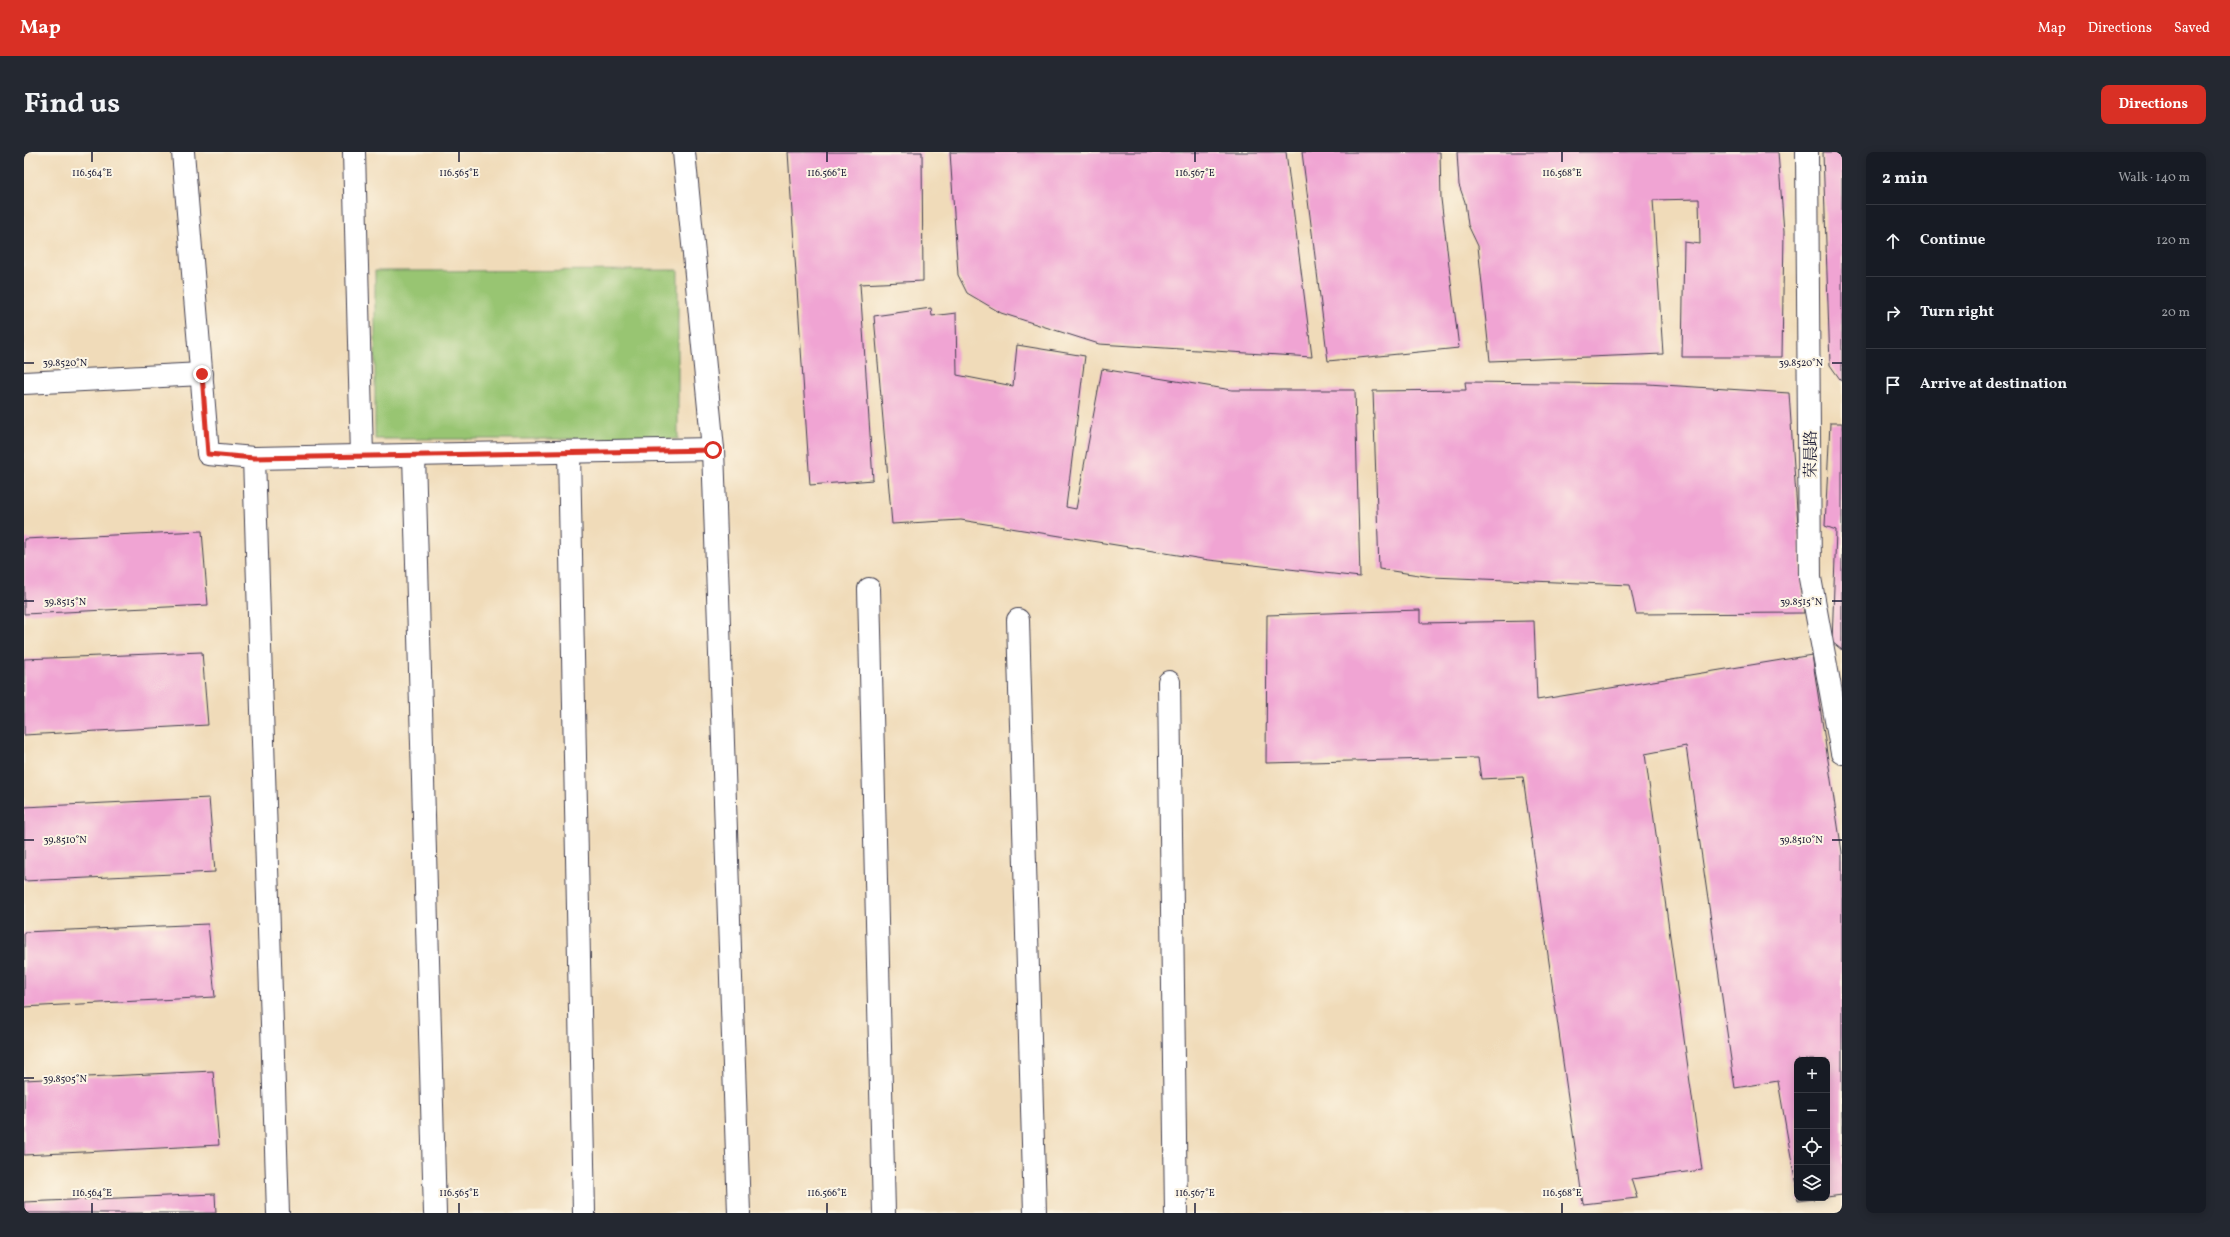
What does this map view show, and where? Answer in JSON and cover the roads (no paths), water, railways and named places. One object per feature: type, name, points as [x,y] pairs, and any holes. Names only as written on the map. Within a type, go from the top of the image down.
[{"type":"street","points":[[183,152],[208,454],[254,458],[713,450]]},
{"type":"street","points":[[354,152],[362,456]]},
{"type":"street","points":[[684,152],[713,450],[738,1213]]},
{"type":"street","name":"荣晨路","points":[[1807,152],[1810,578],[1842,753]]},
{"type":"street","points":[[24,383],[202,374]]},
{"type":"street","points":[[569,452],[584,1213]]},
{"type":"street","points":[[414,455],[436,1213]]},
{"type":"street","points":[[254,458],[278,1213]]},
{"type":"street","points":[[869,589],[884,1213]]},
{"type":"street","points":[[1018,620],[1035,1213]]},
{"type":"street","points":[[1169,682],[1176,1213]]}]
